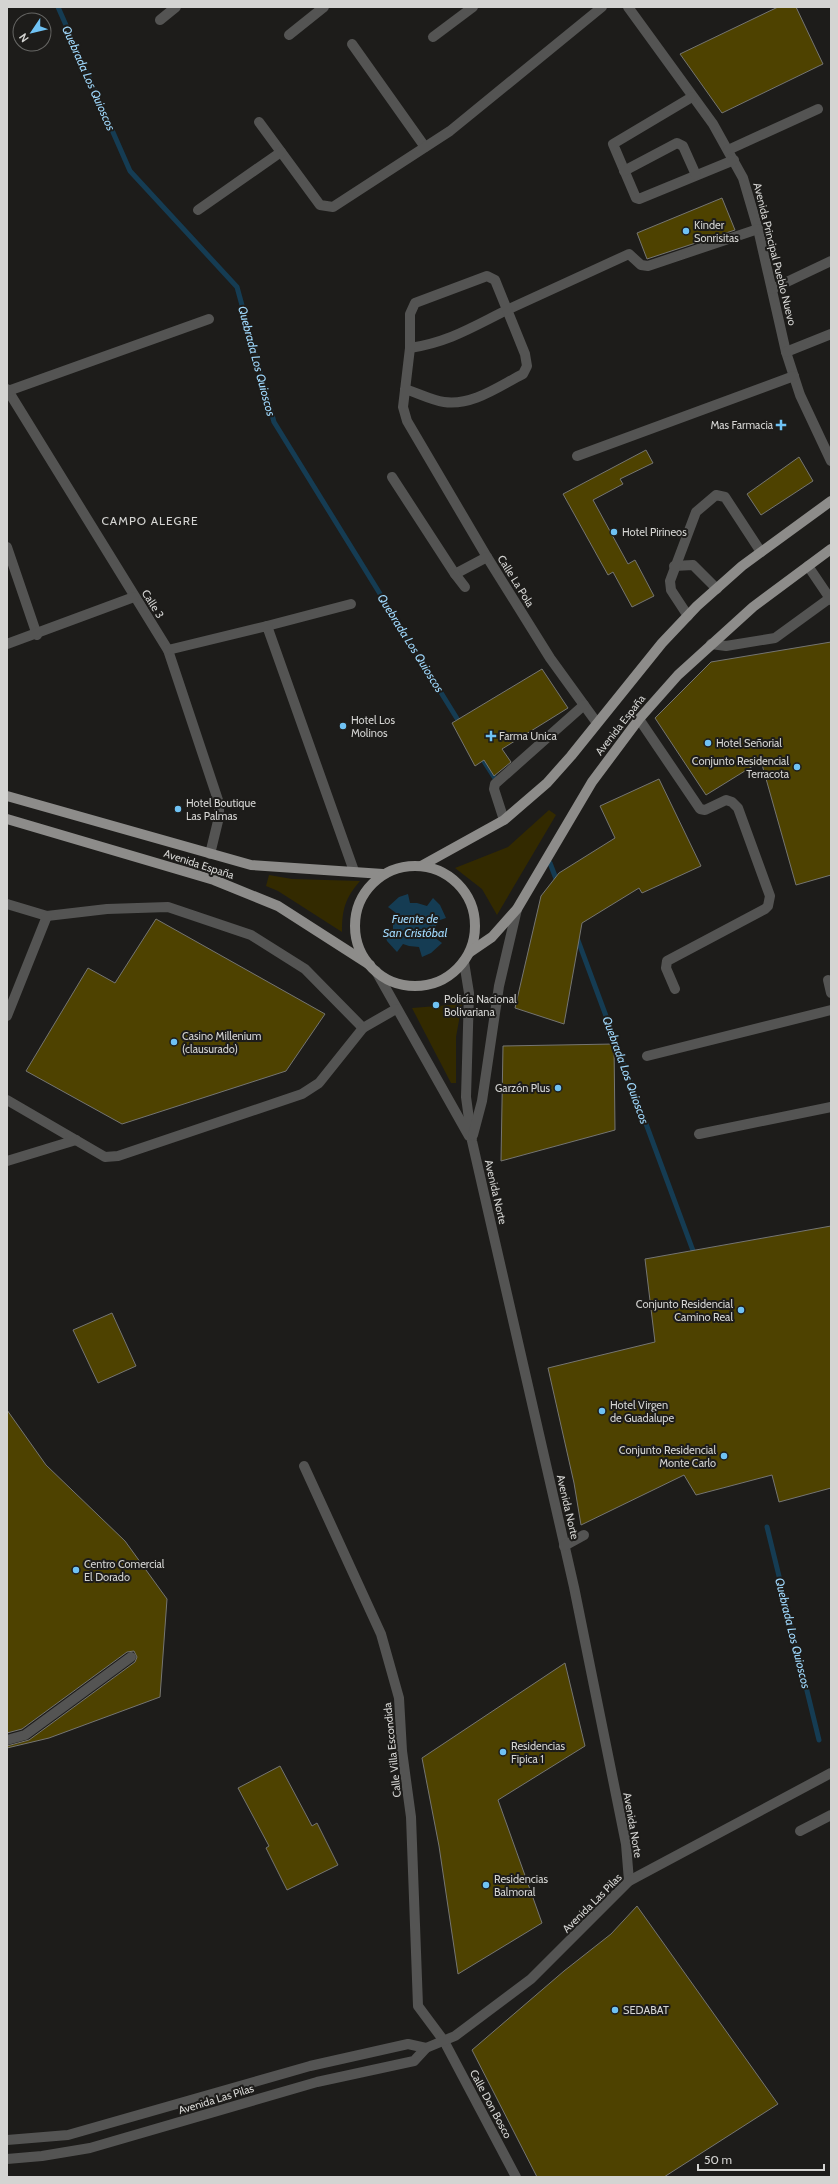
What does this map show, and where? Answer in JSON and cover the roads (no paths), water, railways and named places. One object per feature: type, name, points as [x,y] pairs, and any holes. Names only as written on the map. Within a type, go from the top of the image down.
[{"type":"main road","name":"Avenida España","points":[[421,866],[504,820],[547,783],[571,756],[662,643],[688,616],[761,552],[831,501]]},
{"type":"main road","name":"Avenida España","points":[[470,952],[492,937],[517,909],[592,782],[639,719],[678,675],[753,607],[831,549]]},
{"type":"main road","name":"Avenida España","points":[[7,796],[251,865],[383,874]]},
{"type":"main road","name":"Avenida España","points":[[7,819],[221,883],[278,906],[373,968]]},
{"type":"main road","points":[[421,866],[440,870],[456,881],[468,896],[474,914],[475,933],[470,952],[464,962],[450,976],[432,984],[412,986],[393,982],[373,968],[361,950],[356,934],[356,917],[364,895],[370,886],[383,874],[401,867],[421,866]]},
{"type":"street","points":[[160,20],[176,7]]},
{"type":"street","points":[[289,35],[324,7]]},
{"type":"street","points":[[433,37],[473,7]]},
{"type":"street","points":[[259,122],[320,205],[333,207],[450,131],[602,7]]},
{"type":"street","name":"Avenida Principal Pueblo Nuevo","points":[[632,8],[728,150],[743,178],[758,229],[786,352],[800,395],[831,461]]},
{"type":"street","points":[[352,44],[425,147]]},
{"type":"street","points":[[692,97],[613,144],[636,198],[639,199],[734,160]]},
{"type":"street","points":[[728,150],[818,109]]},
{"type":"street","points":[[624,171],[677,143],[683,146],[696,175]]},
{"type":"street","points":[[198,210],[280,152]]},
{"type":"street","points":[[410,348],[433,344],[458,335],[629,254],[641,265],[648,266],[758,229]]},
{"type":"street","points":[[772,289],[831,261]]},
{"type":"street","name":"Calle La Pola","points":[[406,389],[444,402],[458,402],[474,399],[523,374],[527,366],[525,354],[495,280],[487,276],[415,303],[410,314],[410,348],[403,407],[407,421],[423,445],[487,557],[550,658],[597,723]]},
{"type":"street","points":[[7,390],[209,319]]},
{"type":"street","points":[[786,352],[831,334]]},
{"type":"street","points":[[577,456],[794,376]]},
{"type":"street","name":"Calle 3","points":[[7,390],[168,650],[218,804],[220,817],[210,854]]},
{"type":"street","points":[[392,477],[465,587]]},
{"type":"street","points":[[688,616],[671,590],[670,581],[674,566],[696,512],[716,495],[725,497],[761,552]]},
{"type":"street","points":[[7,548],[37,634]]},
{"type":"street","points":[[455,574],[487,557]]},
{"type":"street","points":[[674,566],[693,565],[717,589]]},
{"type":"street","points":[[711,644],[726,646],[775,638],[830,599],[808,566]]},
{"type":"street","points":[[7,644],[134,597]]},
{"type":"street","points":[[168,650],[351,604]]},
{"type":"street","points":[[267,626],[354,871]]},
{"type":"street","points":[[504,820],[494,789],[495,784],[584,705]]},
{"type":"street","points":[[639,719],[700,808],[705,810],[726,800],[732,802],[738,808],[770,896],[768,906],[765,909],[667,961],[666,968],[676,988]]},
{"type":"street","points":[[7,904],[47,916],[107,909],[168,907],[251,936],[305,969],[363,1028]]},
{"type":"street","points":[[472,1141],[482,1101],[499,986],[517,909]]},
{"type":"street","points":[[7,1016],[10,997],[47,916]]},
{"type":"street","name":"Avenida Norte","points":[[464,962],[469,993],[466,1097],[472,1141],[564,1546],[626,1844],[629,1881]]},
{"type":"street","name":"Avenida Norte","points":[[373,968],[472,1141]]},
{"type":"street","points":[[828,980],[831,993]]},
{"type":"street","points":[[7,1100],[105,1157],[118,1156],[302,1094],[319,1083],[363,1028],[396,1009]]},
{"type":"street","points":[[647,1056],[831,1010]]},
{"type":"street","points":[[699,1134],[831,1107]]},
{"type":"street","points":[[7,1161],[76,1140]]},
{"type":"street","name":"Calle Villa Escondida","points":[[304,1466],[381,1634],[399,1698],[402,1751],[411,1817],[418,2006],[444,2041]]},
{"type":"street","points":[[564,1546],[584,1535]]},
{"type":"street","points":[[7,1740],[25,1735],[131,1657]]},
{"type":"street","name":"Avenida Las Pilas","points":[[7,2159],[42,2156],[90,2148],[317,2082],[414,2061],[426,2048],[444,2041],[531,1979],[629,1881],[831,1773]]},
{"type":"street","points":[[800,1831],[831,1815]]},
{"type":"street","name":"Calle Don Bosco","points":[[444,2041],[516,2177]]},
{"type":"street","name":"Avenida Las Pilas","points":[[7,2140],[68,2136],[282,2073],[408,2044],[426,2048]]},
{"type":"water","name":"Fuente de San Cristóbal","points":[[408,894],[410,903],[417,903],[427,906],[433,898],[440,905],[446,918],[437,921],[434,937],[442,943],[431,953],[422,957],[419,947],[403,944],[397,952],[387,941],[384,932],[393,929],[396,913],[388,907],[399,897]]},
{"type":"waterway","name":"Quebrada Los Quioscos","points":[[58,7],[130,171],[237,287],[274,422],[461,725]]},
{"type":"waterway","name":"Quebrada Los Quioscos","points":[[480,755],[496,780]]},
{"type":"waterway","name":"Quebrada Los Quioscos","points":[[550,863],[558,884]]},
{"type":"waterway","name":"Quebrada Los Quioscos","points":[[576,935],[695,1256]]},
{"type":"waterway","name":"Quebrada Los Quioscos","points":[[767,1527],[819,1740]]},
{"type":"place","name":"Kinder Sonrisitas","points":[[686,231]]},
{"type":"place","name":"Mas Farmacia","points":[[781,425]]},
{"type":"place","name":"Hotel Pirineos","points":[[614,532]]},
{"type":"place","name":"Hotel Los Molinos","points":[[343,726]]},
{"type":"place","name":"Farma Unica","points":[[491,736]]},
{"type":"place","name":"Hotel Señorial","points":[[708,743]]},
{"type":"place","name":"Conjunto Residencial Terracota","points":[[797,767]]},
{"type":"place","name":"Hotel Boutique Las Palmas","points":[[178,809]]},
{"type":"place","name":"Policía Nacional Bolivariana","points":[[436,1005]]},
{"type":"place","name":"Casino Millenium (clausurado)","points":[[174,1042]]},
{"type":"place","name":"Garzón Plus","points":[[558,1088]]},
{"type":"place","name":"Conjunto Residencial Camino Real","points":[[741,1310]]},
{"type":"place","name":"Hotel Virgen de Guadalupe","points":[[602,1411]]},
{"type":"place","name":"Conjunto Residencial Monte Carlo","points":[[724,1456]]},
{"type":"place","name":"Centro Comercial El Dorado","points":[[76,1570]]},
{"type":"place","name":"Residencias Fipica 1","points":[[503,1752]]},
{"type":"place","name":"Residencias Balmoral","points":[[486,1885]]},
{"type":"place","name":"SEDABAT","points":[[615,2010]]},
{"type":"district","name":"CAMPO ALEGRE","points":[[150,520]]}]
